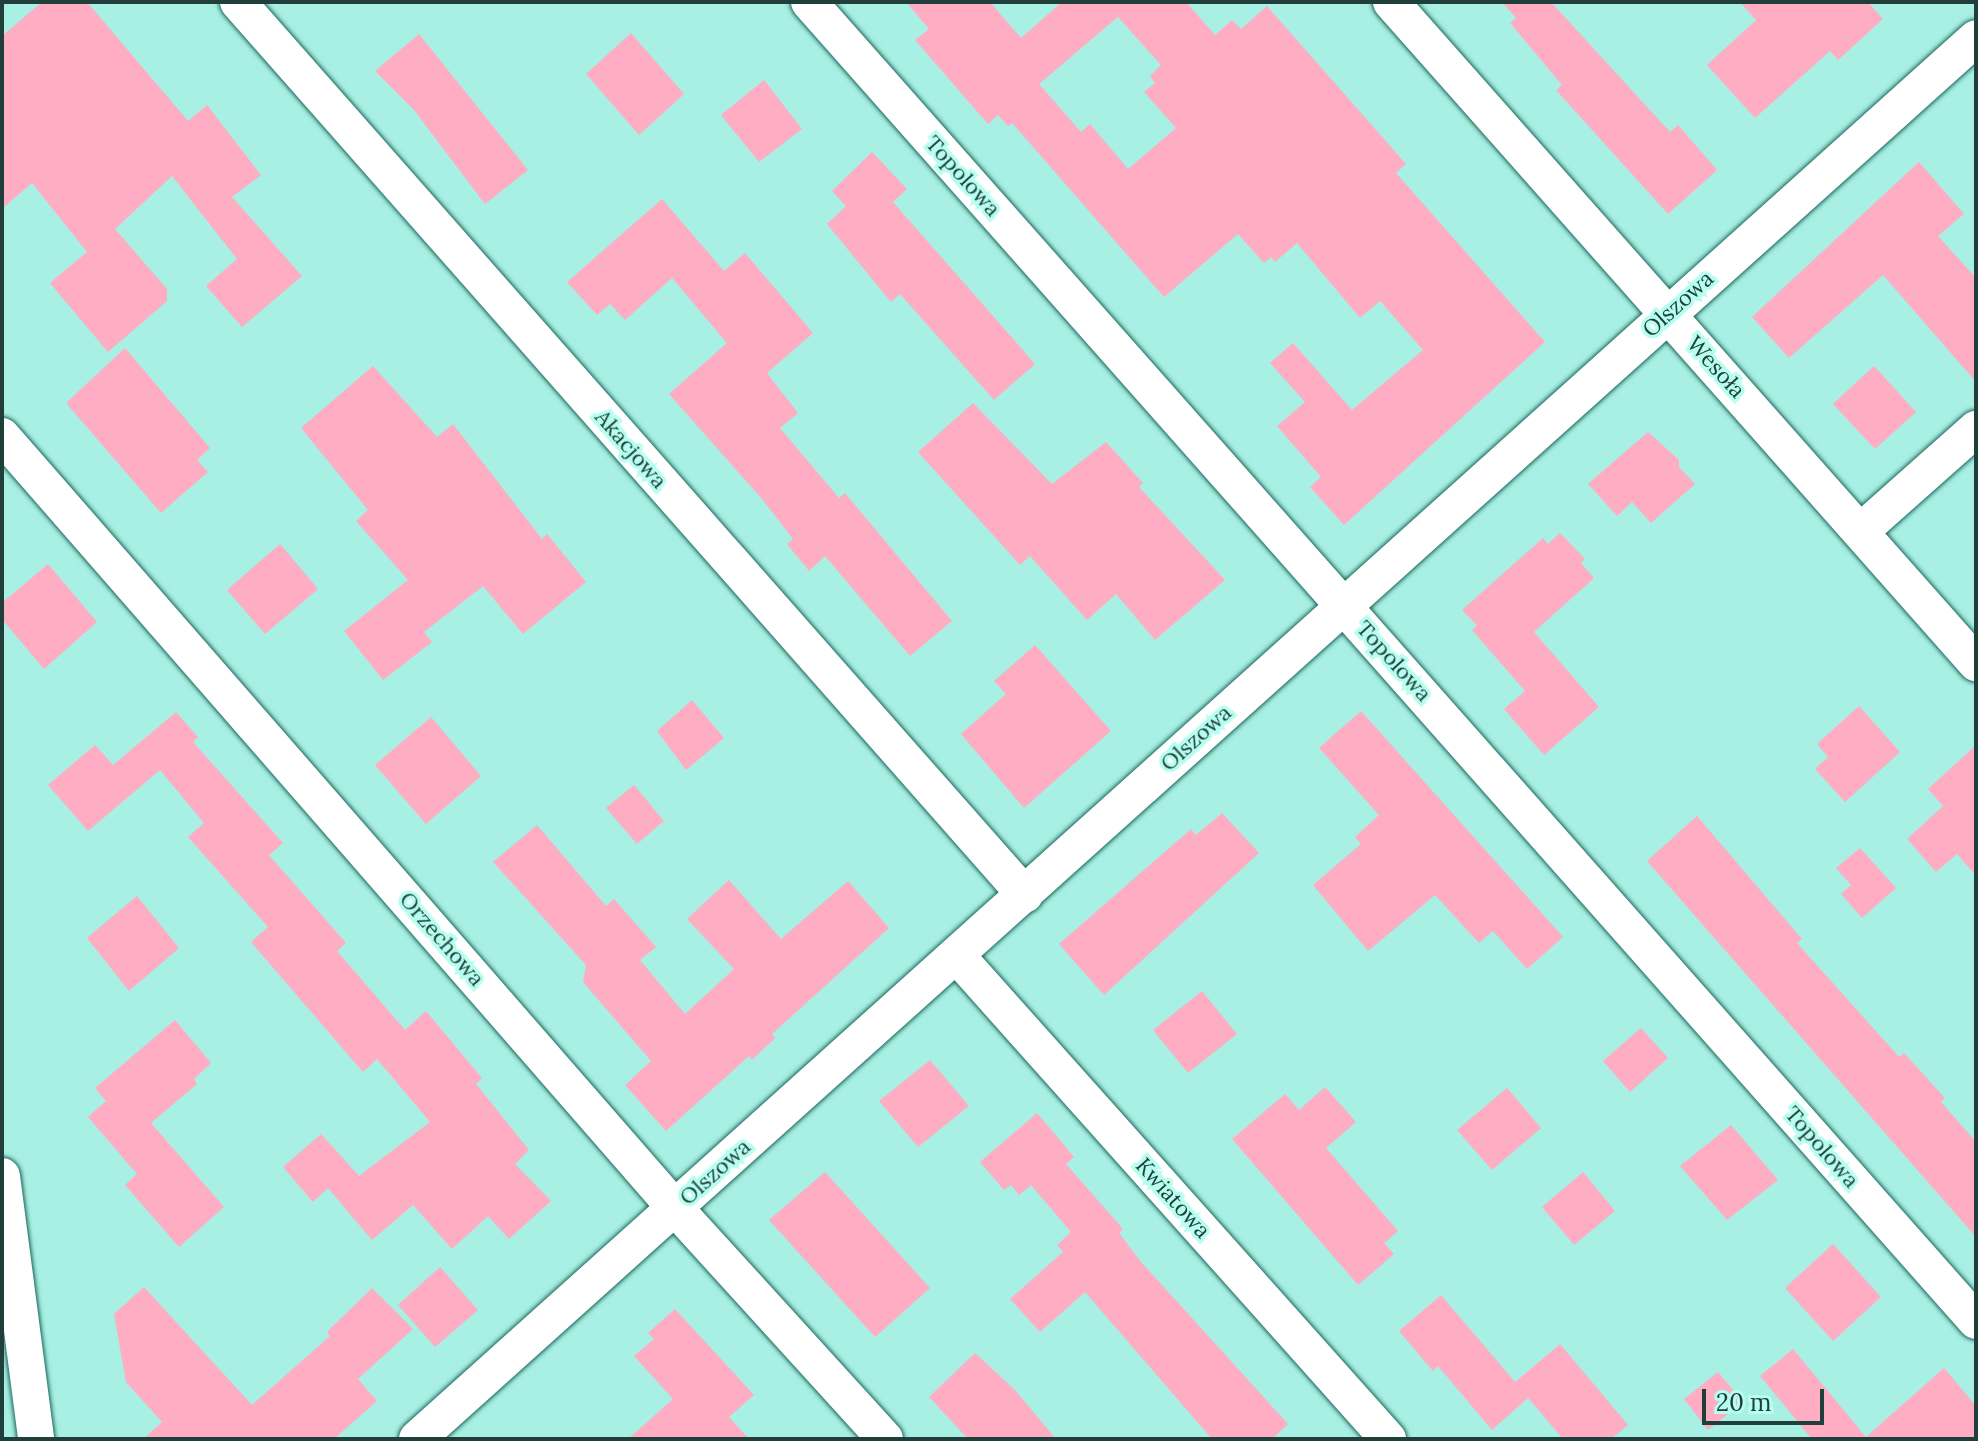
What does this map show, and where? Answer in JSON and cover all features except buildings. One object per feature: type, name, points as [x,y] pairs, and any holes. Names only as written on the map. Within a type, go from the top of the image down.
[{"type":"street","name":"Akacjowa","points":[[238,2],[1025,895]]},
{"type":"street","name":"Topolowa","points":[[809,2],[1976,1321]]},
{"type":"street","name":"Wesoła","points":[[1391,2],[1976,663]]},
{"type":"street","name":"Olszowa","points":[[417,1439],[958,957],[1344,605],[1976,38]]},
{"type":"street","points":[[1861,531],[1976,429]]},
{"type":"street","name":"Orzechowa","points":[[2,436],[675,1208],[885,1439]]},
{"type":"street","name":"Kwiatowa","points":[[958,957],[1388,1439]]},
{"type":"street","points":[[2,1176],[36,1439]]}]
